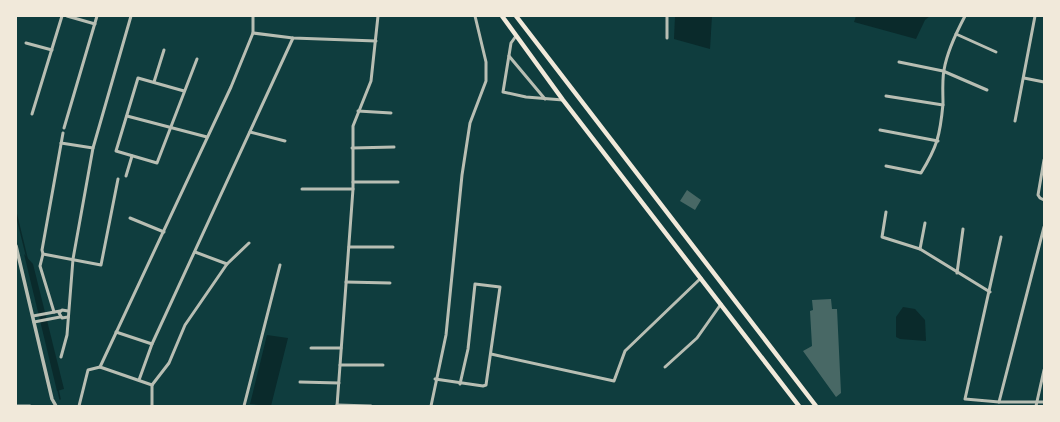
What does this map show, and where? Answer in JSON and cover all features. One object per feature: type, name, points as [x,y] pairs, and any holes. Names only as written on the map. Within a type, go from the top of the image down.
[{"type":"main road","points":[[502,16],[563,100],[799,406]]},
{"type":"main road","points":[[516,16],[574,94],[816,406]]},
{"type":"street","points":[[32,114],[62,16]]},
{"type":"street","points":[[67,16],[95,24]]},
{"type":"street","points":[[64,128],[98,16]]},
{"type":"street","points":[[61,357],[66,335],[73,259],[93,148],[131,16]]},
{"type":"street","points":[[100,367],[231,87],[253,33],[253,16]]},
{"type":"street","points":[[371,406],[337,406],[353,189],[353,126],[370,87],[378,16]]},
{"type":"street","points":[[430,406],[446,335],[462,175],[470,122],[486,81],[486,62],[475,16]]},
{"type":"street","points":[[667,38],[668,16]]},
{"type":"street","points":[[886,166],[921,174],[938,141],[943,105],[944,71],[956,34],[965,16]]},
{"type":"street","points":[[1015,121],[1034,16]]},
{"type":"street","points":[[253,33],[293,38],[376,41]]},
{"type":"street","points":[[956,34],[996,52]]},
{"type":"street","points":[[516,36],[511,43],[503,92],[546,99],[563,100]]},
{"type":"street","points":[[139,380],[152,344],[293,38]]},
{"type":"street","points":[[26,43],[52,50]]},
{"type":"street","points":[[154,82],[164,50]]},
{"type":"street","points":[[509,56],[546,99]]},
{"type":"street","points":[[184,91],[138,78],[116,151],[157,163],[197,59]]},
{"type":"street","points":[[899,62],[944,71],[987,90]]},
{"type":"street","points":[[1024,78],[1044,82]]},
{"type":"street","points":[[886,96],[943,105]]},
{"type":"street","points":[[358,112],[391,113]]},
{"type":"street","points":[[127,116],[207,138]]},
{"type":"street","points":[[880,130],[938,141]]},
{"type":"street","points":[[250,132],[285,141]]},
{"type":"street","points":[[52,312],[40,266],[63,133]]},
{"type":"street","points":[[61,143],[93,148]]},
{"type":"street","points":[[352,148],[394,147]]},
{"type":"street","points":[[126,176],[132,156]]},
{"type":"street","points":[[1044,160],[1038,192],[1040,198],[1044,200]]},
{"type":"street","points":[[43,254],[99,265],[103,263],[118,180]]},
{"type":"street","points":[[353,182],[398,182]]},
{"type":"street","points":[[302,189],[353,189]]},
{"type":"street","points":[[886,212],[882,237],[920,249],[990,292]]},
{"type":"street","points":[[130,218],[164,232]]},
{"type":"street","points":[[920,249],[925,222]]},
{"type":"street","points":[[999,402],[1044,227]]},
{"type":"street","points":[[957,273],[963,229]]},
{"type":"street","points":[[1001,237],[990,292],[964,397],[966,400],[1036,404],[1044,402]]},
{"type":"street","points":[[152,406],[152,385],[169,363],[185,325],[227,264],[249,243]]},
{"type":"street","points":[[16,246],[52,399],[56,406]]},
{"type":"street","points":[[349,247],[393,247]]},
{"type":"street","points":[[195,252],[227,264]]},
{"type":"street","points":[[244,406],[280,265]]},
{"type":"street","points":[[491,354],[614,381],[625,351],[701,278]]},
{"type":"street","points":[[346,282],[390,283]]},
{"type":"street","points":[[435,380],[452,381],[460,384],[486,385],[500,287],[475,284],[468,349],[460,384]]},
{"type":"street","points":[[665,367],[697,338],[721,304]]},
{"type":"street","points":[[33,316],[64,310],[68,311]]},
{"type":"street","points":[[60,311],[60,317]]},
{"type":"street","points":[[34,322],[51,318],[60,317],[63,319],[68,317]]},
{"type":"street","points":[[116,332],[152,344]]},
{"type":"street","points":[[311,348],[341,348]]},
{"type":"street","points":[[340,365],[383,365]]},
{"type":"street","points":[[79,406],[88,370],[100,367],[152,385]]},
{"type":"street","points":[[1036,404],[1044,370]]},
{"type":"street","points":[[300,382],[339,383]]},
{"type":"street","points":[[16,406],[30,406]]},
{"type":"water","points":[[675,16],[712,16],[710,49],[674,39]]},
{"type":"water","points":[[856,16],[930,16],[925,20],[916,39],[854,22]]},
{"type":"water","points":[[24,254],[33,264],[64,389],[57,391]]},
{"type":"water","points":[[903,307],[915,309],[925,320],[926,341],[900,339],[896,337],[896,317]]},
{"type":"water","points":[[267,335],[288,338],[271,406],[250,404]]},
{"type":"building","points":[[687,190],[701,200],[695,210],[680,201]]},
{"type":"building","points":[[831,299],[832,309],[837,309],[841,393],[836,397],[803,351],[812,346],[810,311],[813,310],[812,300]]},
{"type":"waterway","points":[[16,213],[27,258]]},
{"type":"waterway","points":[[58,390],[60,399]]}]
